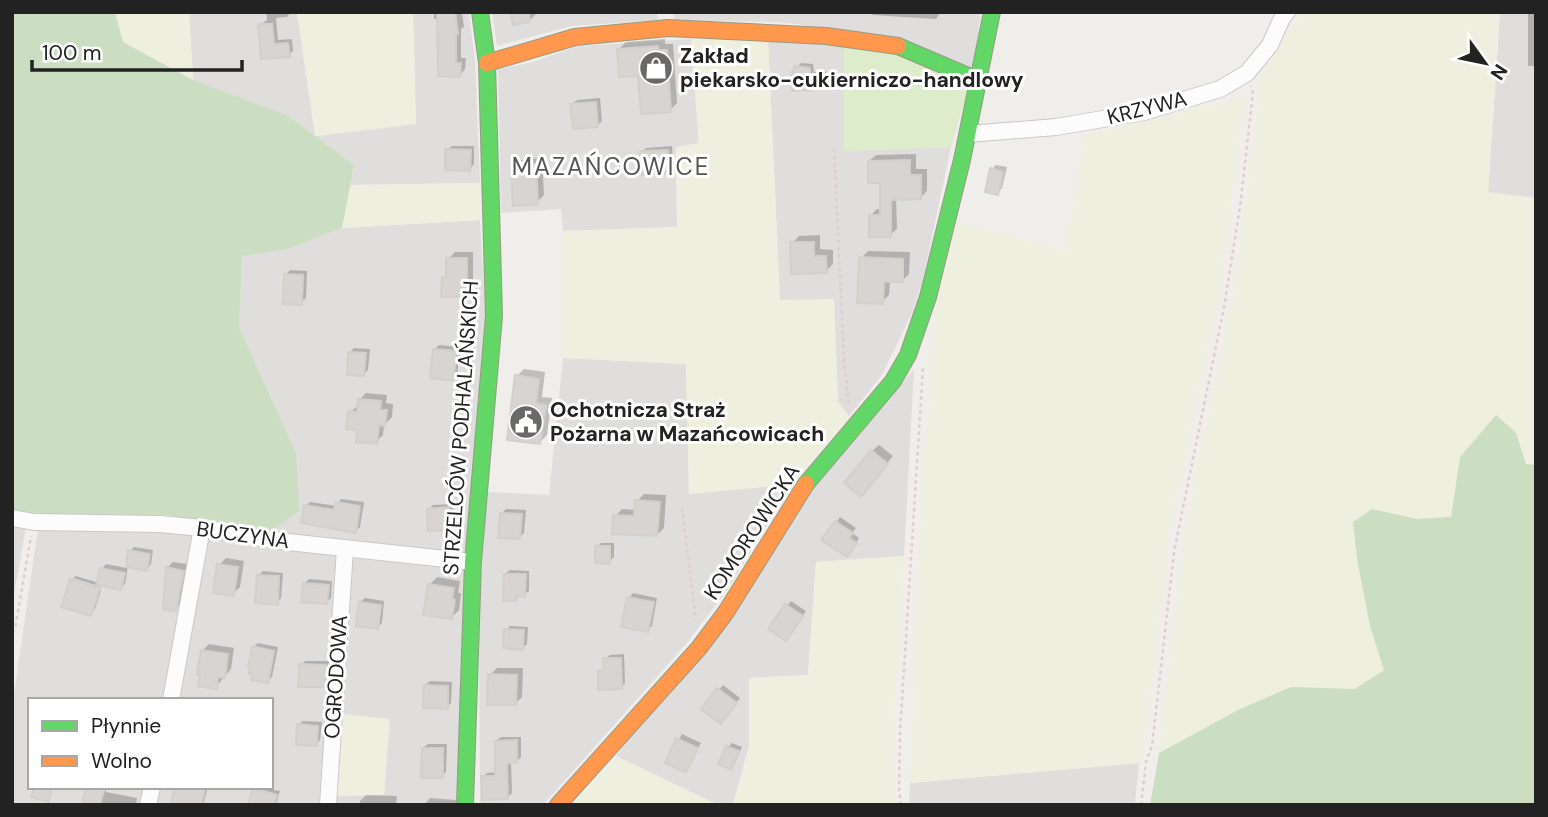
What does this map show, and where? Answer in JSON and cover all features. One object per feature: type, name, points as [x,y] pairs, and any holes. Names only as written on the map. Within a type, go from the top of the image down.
[{"type":"street","name":"STRZELCÓW PODHALAŃSKICH","points":[[465,805],[472,562],[494,316],[487,63],[480,12]]},
{"type":"street","name":"KOMOROWICKA","points":[[558,805],[699,648],[726,612],[811,477],[893,381],[908,355],[928,297],[968,134],[992,12]]},
{"type":"street","name":"KRZYWA","points":[[968,134],[1056,127],[1144,112],[1220,89],[1247,73],[1270,45],[1287,12]]},
{"type":"street","points":[[487,63],[575,37],[668,28],[825,36],[900,46],[980,81]]},
{"type":"street","name":"BUCZYNA","points":[[12,518],[34,522],[160,524],[202,528],[279,541],[472,562]]},
{"type":"street","points":[[171,698],[202,528]]},
{"type":"street","name":"OGRODOWA","points":[[328,805],[345,549]]},
{"type":"path","points":[[1141,805],[1146,762],[1152,747],[1174,552],[1224,307],[1240,207],[1253,93],[1247,73]]},
{"type":"path","points":[[834,149],[844,360],[849,405],[861,418]]},
{"type":"path","points":[[901,805],[900,732],[923,365]]},
{"type":"path","points":[[682,508],[696,622]]},
{"type":"path","points":[[12,632],[15,629],[34,522]]},
{"type":"shaded area","points":[[189,12],[297,12],[316,136],[416,124],[413,12],[469,12],[475,61],[480,183],[350,185],[354,165],[287,115],[193,80]]},
{"type":"shaded area","points":[[492,12],[657,12],[658,20],[572,26],[497,46]]},
{"type":"shaded area","points":[[673,12],[981,12],[973,69],[899,37],[779,22],[675,20]]},
{"type":"shaded area","points":[[1500,12],[1536,12],[1536,198],[1488,193]]},
{"type":"shaded area","points":[[691,39],[699,144],[676,147],[677,227],[563,231],[561,209],[501,213],[498,69],[533,62],[578,46]]},
{"type":"shaded area","points":[[768,40],[844,44],[844,151],[951,147],[923,279],[912,313],[882,375],[849,416],[838,403],[834,299],[780,301]]},
{"type":"shaded area","points":[[480,220],[486,322],[466,555],[270,532],[296,453],[239,327],[242,255],[287,249],[342,228]]},
{"type":"shaded area","points":[[563,358],[686,364],[689,494],[792,484],[728,589],[686,644],[543,805],[480,805],[479,615],[487,492],[549,495]]},
{"type":"shaded area","points":[[914,369],[904,556],[816,562],[808,675],[749,678],[749,746],[733,805],[718,805],[616,756],[830,467]]},
{"type":"shaded area","points":[[12,526],[26,528],[12,605]]},
{"type":"shaded area","points":[[38,529],[195,534],[163,698],[28,698],[28,789],[144,789],[140,805],[12,805],[12,708]]},
{"type":"shaded area","points":[[208,538],[339,555],[319,805],[154,805],[158,789],[273,789],[273,698],[177,698]]},
{"type":"shaded area","points":[[353,558],[464,570],[457,805],[336,805],[337,796],[384,795],[389,719],[340,714]]},
{"type":"shaded area","points":[[1139,763],[1135,805],[909,805],[910,783]]},
{"type":"green space","points":[[12,12],[115,12],[123,42],[193,80],[287,115],[354,165],[342,228],[287,249],[242,256],[239,327],[296,453],[299,511],[270,532],[166,515],[39,516],[12,513]]},
{"type":"green space","points":[[115,12],[189,12],[193,80],[123,42]]},
{"type":"green space","points":[[297,12],[413,12],[416,124],[315,136]]},
{"type":"green space","points":[[1301,12],[1500,12],[1488,192],[1536,198],[1536,465],[1526,464],[1516,433],[1496,416],[1460,457],[1451,517],[1417,519],[1372,509],[1353,522],[1370,626],[1385,670],[1355,689],[1291,687],[1240,709],[1159,753],[1175,606],[1195,477],[1228,323],[1244,221],[1261,73]]},
{"type":"green space","points":[[691,39],[768,40],[780,300],[834,299],[838,402],[849,416],[792,484],[689,494],[686,364],[563,358],[563,231],[677,227],[676,147],[699,143]]},
{"type":"green space","points":[[844,44],[899,53],[970,83],[951,147],[844,151]]},
{"type":"green space","points":[[1245,96],[1219,295],[1170,525],[1147,726],[1139,763],[910,783],[919,551],[936,298],[956,222],[1066,251],[1083,135]]},
{"type":"green space","points":[[480,183],[480,220],[342,228],[350,185]]},
{"type":"green space","points":[[1496,415],[1516,433],[1526,464],[1536,465],[1536,805],[1150,805],[1159,753],[1240,709],[1291,687],[1355,689],[1384,670],[1370,626],[1353,522],[1372,509],[1417,519],[1451,517],[1460,457]]},
{"type":"green space","points":[[904,556],[892,756],[895,805],[733,805],[749,746],[749,678],[808,675],[816,562]]},
{"type":"green space","points":[[340,714],[390,719],[384,795],[337,796]]},
{"type":"green space","points":[[616,756],[718,805],[573,805]]},
{"type":"building","points":[[437,12],[455,12],[458,34],[456,63],[461,63],[460,77],[438,76]]},
{"type":"building","points":[[511,12],[529,12],[530,22],[513,25]]},
{"type":"building","points":[[258,24],[272,24],[274,44],[288,43],[290,57],[261,59]]},
{"type":"building","points":[[658,46],[658,50],[667,50],[671,112],[641,114],[638,76],[619,77],[617,49]]},
{"type":"building","points":[[795,66],[810,68],[810,75],[822,75],[822,86],[792,91],[792,71]]},
{"type":"building","points":[[596,102],[598,127],[573,129],[570,104]]},
{"type":"building","points":[[445,149],[471,150],[470,171],[445,170]]},
{"type":"building","points":[[668,150],[669,173],[642,175],[640,151]]},
{"type":"building","points":[[910,160],[910,175],[921,175],[921,199],[891,200],[891,237],[869,237],[869,215],[880,215],[880,183],[868,183],[868,161]]},
{"type":"building","points":[[536,164],[538,204],[513,206],[511,166]]},
{"type":"building","points":[[990,168],[1003,172],[998,195],[985,192]]},
{"type":"building","points":[[790,242],[814,242],[814,256],[826,256],[827,273],[791,274]]},
{"type":"building","points":[[859,257],[903,259],[903,282],[884,282],[883,304],[857,303]]},
{"type":"building","points":[[446,258],[467,258],[467,297],[441,297],[442,277],[446,277]]},
{"type":"building","points":[[284,274],[303,275],[302,305],[283,304]]},
{"type":"building","points":[[433,349],[457,351],[453,381],[430,378]]},
{"type":"building","points":[[348,352],[366,353],[364,376],[347,375]]},
{"type":"building","name":"Ochotnicza Straż Pożarna w Mazańcowicach","points":[[515,375],[539,379],[536,403],[546,405],[540,444],[507,440]]},
{"type":"building","points":[[358,399],[381,401],[380,410],[387,410],[385,426],[379,425],[377,444],[356,442],[357,430],[346,429],[348,411],[357,412]]},
{"type":"building","points":[[871,450],[888,464],[861,497],[844,483]]},
{"type":"building","points":[[635,500],[660,502],[657,536],[612,534],[613,515],[634,516]]},
{"type":"building","points":[[335,502],[360,506],[356,533],[301,523],[304,505],[334,510]]},
{"type":"building","points":[[449,507],[450,530],[428,531],[427,509]]},
{"type":"building","points":[[500,513],[522,514],[520,539],[498,538]]},
{"type":"building","points":[[835,521],[853,533],[849,538],[857,543],[847,557],[821,540]]},
{"type":"building","points":[[595,546],[610,546],[610,564],[595,563]]},
{"type":"building","points":[[128,550],[150,554],[147,571],[126,567]]},
{"type":"building","points":[[217,564],[238,567],[234,596],[213,593]]},
{"type":"building","points":[[166,567],[184,571],[176,611],[163,609]]},
{"type":"building","points":[[100,568],[125,573],[121,590],[96,585]]},
{"type":"building","points":[[504,574],[526,574],[525,597],[516,596],[516,601],[503,601]]},
{"type":"building","points":[[257,575],[279,576],[278,605],[255,603]]},
{"type":"building","points":[[70,579],[100,588],[91,616],[61,607]]},
{"type":"building","points":[[303,583],[329,585],[327,604],[301,602]]},
{"type":"building","points":[[428,584],[454,588],[452,619],[423,615]]},
{"type":"building","points":[[627,597],[654,602],[648,632],[621,627]]},
{"type":"building","points":[[359,602],[381,605],[378,629],[356,626]]},
{"type":"building","points":[[785,604],[803,616],[786,641],[768,629]]},
{"type":"building","points":[[504,629],[524,630],[523,650],[503,648]]},
{"type":"building","points":[[252,646],[274,651],[268,683],[251,680],[253,674],[249,674],[248,668]]},
{"type":"building","points":[[201,650],[228,654],[225,678],[218,677],[217,689],[198,686]]},
{"type":"building","points":[[603,658],[621,658],[622,689],[598,690],[598,671],[604,670]]},
{"type":"building","points":[[299,664],[326,665],[325,687],[298,687]]},
{"type":"building","points":[[488,674],[517,675],[516,705],[487,705]]},
{"type":"building","points":[[424,685],[448,686],[448,709],[423,708]]},
{"type":"building","points":[[717,688],[737,703],[721,724],[701,709]]},
{"type":"building","points":[[297,724],[318,726],[317,746],[296,745]]},
{"type":"building","points":[[676,738],[698,748],[686,773],[665,763]]},
{"type":"building","points":[[517,740],[517,763],[507,763],[508,799],[482,800],[481,776],[495,776],[495,741]]},
{"type":"building","points":[[726,746],[739,751],[731,770],[718,764]]},
{"type":"building","points":[[422,748],[443,748],[443,778],[421,778]]},
{"type":"building","points":[[33,789],[52,789],[49,802],[31,797]]},
{"type":"building","points":[[86,789],[104,789],[100,805],[82,805]]},
{"type":"building","points":[[174,789],[205,789],[201,805],[171,803]]},
{"type":"building","points":[[253,789],[277,795],[274,805],[248,805]]},
{"type":"traffic: fast","points":[[465,805],[473,562],[494,316],[487,63],[480,12]]},
{"type":"traffic: fast","points":[[806,484],[893,381],[908,355],[928,297],[962,160],[992,12]]},
{"type":"traffic: fast","points":[[898,46],[980,81]]},
{"type":"traffic: slow","points":[[487,63],[575,37],[668,28],[826,36],[898,46]]},
{"type":"traffic: slow","points":[[558,805],[699,648],[726,612],[806,484]]},
{"type":"place","name":"Zakład piekarsko-cukierniczo-handlowy","points":[[656,68]]},
{"type":"place","name":"Ochotnicza Straż Pożarna w Mazańcowicach","points":[[526,422]]},
{"type":"district","name":"MAZAŃCOWICE","points":[[611,166]]}]
